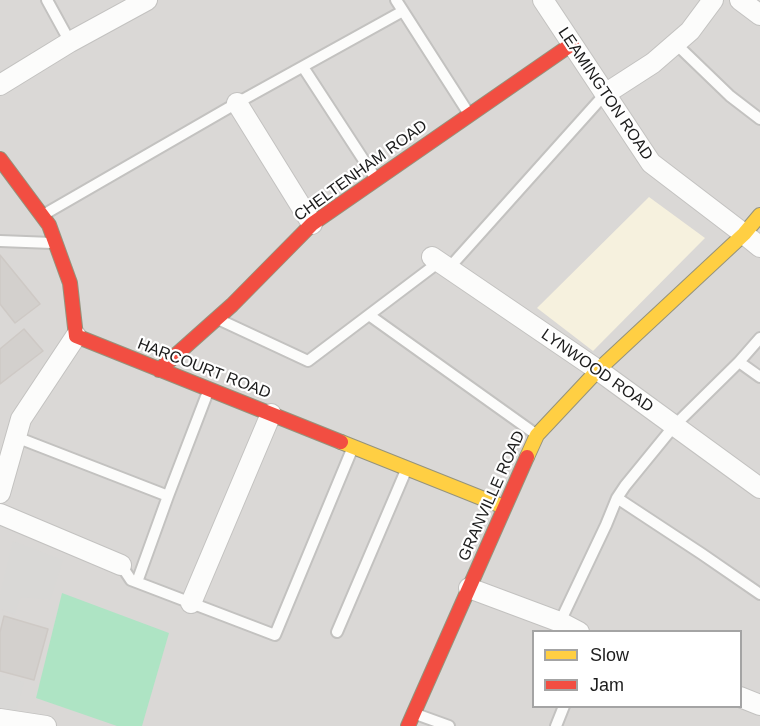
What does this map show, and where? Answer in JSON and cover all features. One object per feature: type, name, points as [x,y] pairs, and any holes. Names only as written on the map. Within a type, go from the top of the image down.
[{"type":"street","points":[[0,85],[70,42],[147,0]]},
{"type":"street","name":"LEAMINGTON ROAD","points":[[543,0],[651,164],[760,247]]},
{"type":"street","points":[[605,94],[653,63],[690,31],[712,0]]},
{"type":"street","points":[[740,0],[760,15]]},
{"type":"street","name":"CHELTENHAM ROAD","points":[[159,370],[217,318],[312,224],[572,44]]},
{"type":"street","points":[[237,104],[312,224]]},
{"type":"street","points":[[0,159],[49,225],[70,283],[75,336],[21,419],[1,486]]},
{"type":"street","name":"GRANVILLE ROAD","points":[[411,719],[537,435],[598,370],[744,234],[760,215]]},
{"type":"street","name":"LYNWOOD ROAD","points":[[440,262],[598,370],[760,488]]},
{"type":"street","name":"HARCOURT ROAD","points":[[75,336],[504,507]]},
{"type":"street","points":[[191,603],[271,414]]},
{"type":"street","points":[[0,514],[121,565]]},
{"type":"street","points":[[469,588],[560,622],[575,630]]},
{"type":"street","points":[[742,697],[760,705]]},
{"type":"street","points":[[0,719],[46,726]]},
{"type":"lane","points":[[47,0],[70,42]]},
{"type":"lane","points":[[396,0],[469,114]]},
{"type":"lane","points":[[42,215],[403,11]]},
{"type":"lane","points":[[675,43],[730,96],[760,118]]},
{"type":"lane","points":[[303,67],[376,179]]},
{"type":"lane","points":[[217,318],[308,361],[440,262],[605,94]]},
{"type":"lane","points":[[0,241],[55,243]]},
{"type":"lane","points":[[369,315],[537,435]]},
{"type":"lane","points":[[560,622],[617,498],[674,426],[760,338]]},
{"type":"lane","points":[[739,362],[760,377]]},
{"type":"lane","points":[[137,582],[209,389]]},
{"type":"lane","points":[[16,437],[168,496]]},
{"type":"lane","points":[[121,565],[131,580],[275,635],[353,446]]},
{"type":"lane","points":[[337,632],[407,468]]},
{"type":"lane","points":[[617,498],[760,594]]},
{"type":"lane","points":[[556,726],[563,708]]},
{"type":"lane","points":[[411,719],[449,726]]},
{"type":"shaded area","points":[[0,0],[760,0],[760,726],[0,726]]},
{"type":"shaded area","points":[[649,197],[705,238],[593,351],[537,308]]},
{"type":"shaded area","points":[[13,541],[63,560],[50,600],[21,597],[15,615],[0,609],[0,595]]},
{"type":"shaded area","points":[[0,675],[24,682],[16,712],[0,709]]},
{"type":"green space","points":[[62,593],[169,633],[142,726],[117,726],[36,698]]},
{"type":"building","points":[[0,255],[40,304],[15,323],[0,304]]},
{"type":"building","points":[[24,329],[43,351],[0,384],[0,349]]},
{"type":"building","points":[[4,616],[48,629],[34,680],[0,671],[0,632]]},
{"type":"traffic: slow","points":[[527,457],[537,435],[598,370],[744,234],[760,215]]},
{"type":"traffic: slow","points":[[341,442],[504,507]]},
{"type":"traffic: jam","points":[[159,370],[232,305],[312,224],[572,44]]},
{"type":"traffic: jam","points":[[0,159],[49,225],[70,283],[76,336],[341,442]]},
{"type":"traffic: jam","points":[[408,726],[527,457]]}]
